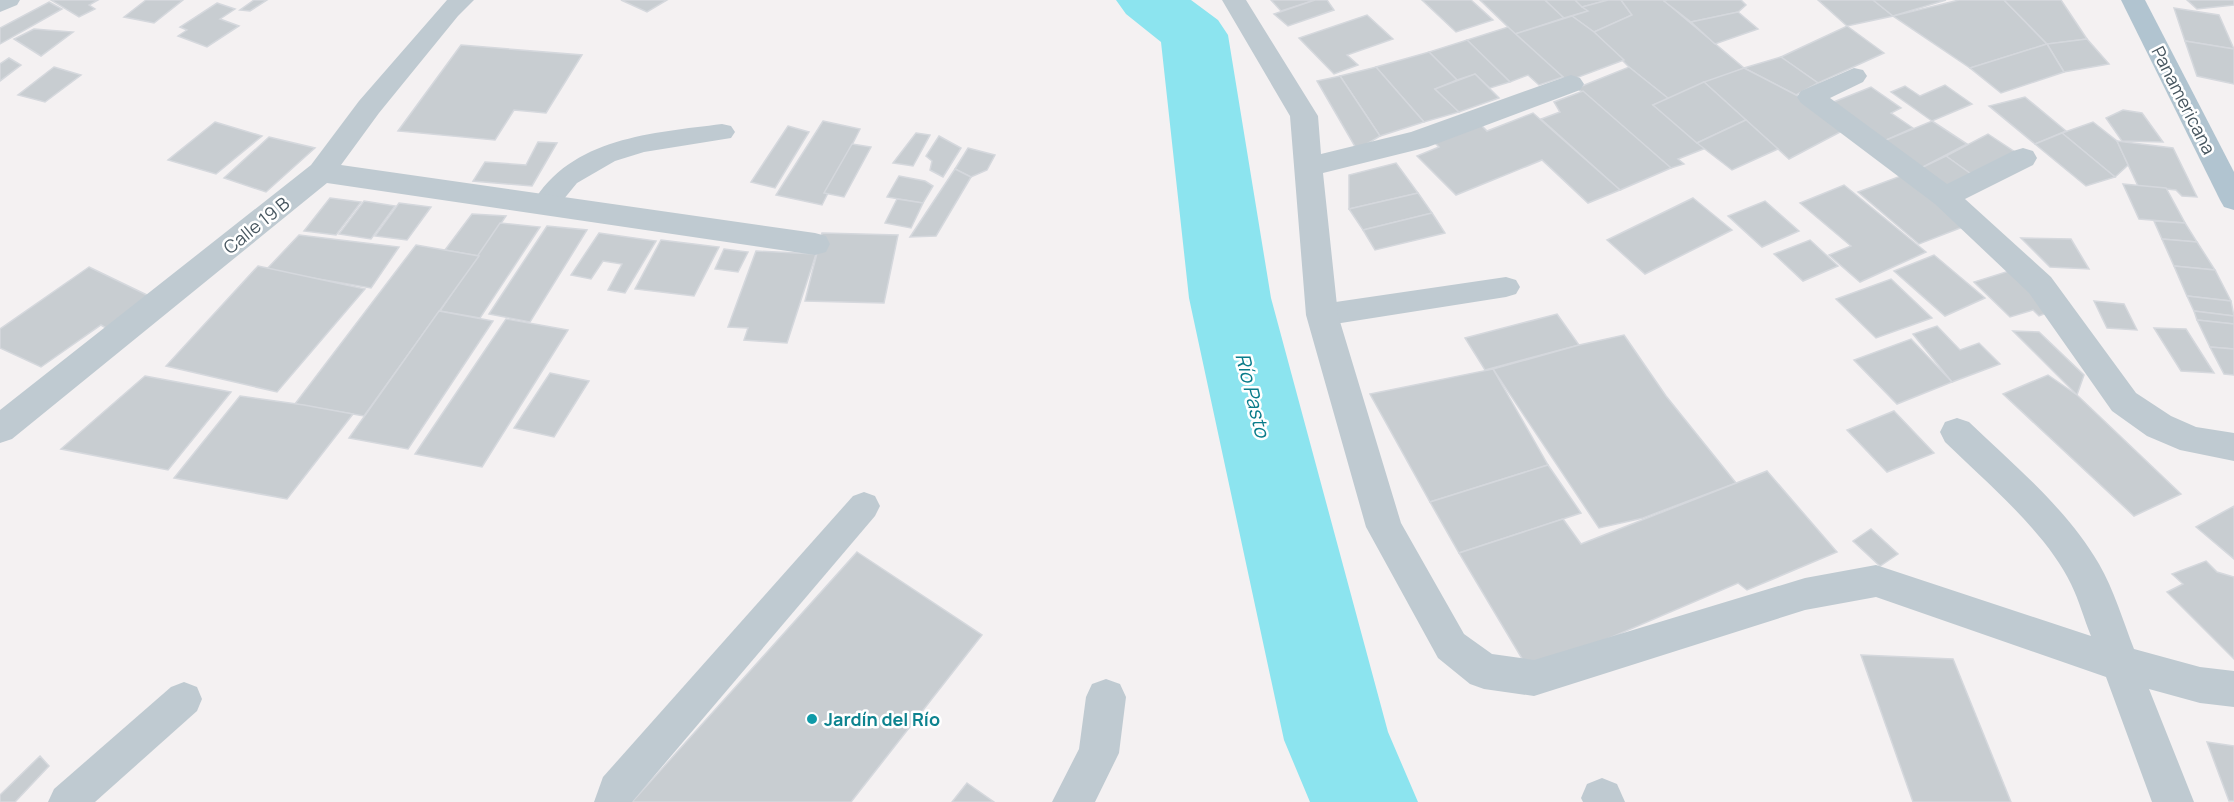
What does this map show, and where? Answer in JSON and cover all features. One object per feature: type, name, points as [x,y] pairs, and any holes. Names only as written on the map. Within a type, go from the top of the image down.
[{"type":"main road","name":"Panamericana","points":[[2133,0],[2234,200]]},
{"type":"street","points":[[0,4],[8,0]]},
{"type":"street","name":"Calle 19 B","points":[[6,416],[321,172],[369,107],[449,11],[462,0]]},
{"type":"street","points":[[1234,0],[1304,116],[1322,315],[1384,528],[1451,646],[1484,671],[1534,678],[1805,594],[1876,582],[2118,663],[2200,685],[2234,689]]},
{"type":"street","points":[[1854,76],[1810,97],[1945,197],[2040,285],[2124,402],[2159,426],[2192,440],[2234,447]]},
{"type":"street","points":[[1309,167],[1418,140],[1571,84]]},
{"type":"street","points":[[1945,197],[2023,158]]},
{"type":"street","points":[[321,172],[815,244]]},
{"type":"street","points":[[1958,432],[2011,485],[2076,557],[2087,577],[2173,802]]},
{"type":"street","points":[[1073,802],[1100,753],[1106,697]]},
{"type":"lane","points":[[544,204],[569,174],[593,159],[655,141],[722,132]]},
{"type":"lane","points":[[1322,315],[1506,287]]},
{"type":"lane","points":[[613,802],[616,790],[864,506]]},
{"type":"lane","points":[[67,802],[184,699]]},
{"type":"building","points":[[51,0],[98,0],[89,5],[95,9],[79,17]]},
{"type":"building","points":[[146,0],[183,0],[154,23],[124,17]]},
{"type":"building","points":[[254,0],[267,0],[250,11],[240,10]]},
{"type":"building","points":[[621,0],[667,0],[647,12]]},
{"type":"building","points":[[1271,0],[1315,0],[1281,11]]},
{"type":"building","points":[[1315,0],[1327,0],[1334,10],[1288,26],[1274,14]]},
{"type":"building","points":[[1422,0],[1471,0],[1493,20],[1456,32]]},
{"type":"building","points":[[1480,0],[1545,0],[1564,18],[1512,35],[1508,27]]},
{"type":"building","points":[[1545,0],[1575,0],[1588,11],[1564,18]]},
{"type":"building","points":[[1575,0],[1608,0],[1582,7]]},
{"type":"building","points":[[1608,0],[1621,0],[1632,15],[1594,32],[1572,16],[1588,11],[1582,7]]},
{"type":"building","points":[[1621,0],[1663,0],[1744,68],[1669,99],[1629,67],[1594,32],[1632,15]]},
{"type":"building","points":[[1741,0],[1746,5],[1738,12],[1691,22],[1664,1]]},
{"type":"building","points":[[1818,0],[1873,0],[1893,16],[1847,26]]},
{"type":"building","points":[[1873,0],[1946,0],[1893,16]]},
{"type":"building","points":[[1959,0],[2004,0],[2047,44],[1970,68],[1893,16]]},
{"type":"building","points":[[2004,0],[2061,0],[2087,39],[2047,44]]},
{"type":"building","points":[[2187,0],[2234,0],[2234,5],[2197,9]]},
{"type":"building","points":[[49,2],[62,9],[0,44],[0,28]]},
{"type":"building","points":[[217,3],[235,9],[220,19],[239,26],[207,47],[178,36],[187,30],[180,27]]},
{"type":"building","points":[[2174,8],[2219,15],[2234,49],[2185,41]]},
{"type":"building","points":[[1738,12],[1758,29],[1715,44],[1691,22]]},
{"type":"building","points":[[1367,15],[1393,39],[1347,55],[1358,65],[1334,74],[1299,38]]},
{"type":"building","points":[[1572,16],[1594,32],[1624,60],[1568,81],[1512,35]]},
{"type":"building","points":[[1847,26],[1884,53],[1818,83],[1781,57]]},
{"type":"building","points":[[1508,27],[1563,77],[1539,85],[1528,75],[1510,82],[1467,40]]},
{"type":"building","points":[[34,29],[73,32],[41,56],[14,39]]},
{"type":"building","points":[[2087,39],[2109,64],[2064,72],[2047,44]]},
{"type":"building","points":[[1467,40],[1510,82],[1490,88],[1475,74],[1457,80],[1429,52]]},
{"type":"building","points":[[2185,41],[2234,49],[2234,84],[2197,76]]},
{"type":"building","points":[[2047,44],[2064,72],[2001,93],[1970,68]]},
{"type":"building","points":[[461,45],[582,55],[546,113],[514,110],[495,140],[398,131]]},
{"type":"building","points":[[1429,52],[1457,80],[1435,89],[1459,112],[1424,122],[1376,67]]},
{"type":"building","points":[[1781,57],[1818,83],[1796,95],[1744,68]]},
{"type":"building","points":[[9,58],[21,65],[0,81],[0,64]]},
{"type":"building","points":[[54,67],[81,75],[45,102],[18,95]]},
{"type":"building","points":[[1376,67],[1424,122],[1380,136],[1340,76]]},
{"type":"building","points":[[1629,67],[1669,99],[1653,105],[1706,148],[1678,159],[1684,164],[1671,168],[1577,88]]},
{"type":"building","points":[[1744,68],[1796,95],[1846,129],[1789,159],[1704,82]]},
{"type":"building","points":[[1475,74],[1499,98],[1459,112],[1435,89]]},
{"type":"building","points":[[1340,76],[1380,136],[1357,150],[1317,81]]},
{"type":"building","points":[[1704,82],[1746,120],[1697,143],[1653,105]]},
{"type":"building","points":[[1945,85],[1972,104],[1932,121],[1891,92],[1905,86],[1920,96]]},
{"type":"building","points":[[1871,87],[1901,108],[1891,113],[1913,128],[1884,141],[1831,103]]},
{"type":"building","points":[[1583,91],[1671,168],[1620,190],[1541,119],[1560,112],[1554,102]]},
{"type":"building","points":[[2025,97],[2066,131],[2035,144],[1989,106]]},
{"type":"building","points":[[2123,110],[2142,113],[2163,142],[2122,141],[2106,118]]},
{"type":"building","points":[[1533,113],[1620,190],[1588,203],[1542,160],[1456,195],[1417,156],[1439,147],[1433,141],[1479,123],[1487,131]]},
{"type":"building","points":[[1746,120],[1778,149],[1732,170],[1697,143]]},
{"type":"building","points":[[823,121],[860,129],[822,205],[776,195]]},
{"type":"building","points":[[1932,121],[1967,144],[1921,168],[1884,141]]},
{"type":"building","points":[[215,122],[262,136],[216,174],[168,160]]},
{"type":"building","points":[[2093,122],[2117,141],[2128,165],[2115,177],[2062,133]]},
{"type":"building","points":[[788,126],[809,132],[775,188],[751,182]]},
{"type":"building","points":[[916,133],[930,135],[913,166],[893,163]]},
{"type":"building","points":[[2062,133],[2115,177],[2086,186],[2035,144]]},
{"type":"building","points":[[1988,134],[2015,152],[1971,174],[1946,156]]},
{"type":"building","points":[[939,136],[961,148],[943,177],[930,170],[932,161],[926,156]]},
{"type":"building","points":[[269,137],[315,148],[266,192],[224,178]]},
{"type":"building","points":[[2117,141],[2173,148],[2197,197],[2182,196],[2176,190],[2138,186]]},
{"type":"building","points":[[538,142],[557,143],[532,186],[473,181],[485,162],[526,165]]},
{"type":"building","points":[[852,144],[871,147],[844,197],[824,193]]},
{"type":"building","points":[[968,148],[995,155],[987,170],[971,177],[955,169]]},
{"type":"building","points":[[1946,156],[1971,174],[1947,187],[1921,168]]},
{"type":"building","points":[[1396,163],[1418,193],[1349,209],[1349,175]]},
{"type":"building","points":[[955,169],[971,177],[936,236],[910,237]]},
{"type":"building","points":[[1906,174],[1968,225],[1919,244],[1858,192]]},
{"type":"building","points":[[899,176],[925,181],[933,186],[923,203],[887,197]]},
{"type":"building","points":[[2123,184],[2166,188],[2185,223],[2139,219]]},
{"type":"building","points":[[1844,185],[1926,252],[1860,282],[1829,255],[1851,246],[1800,203]]},
{"type":"building","points":[[1418,193],[1432,213],[1363,230],[1349,209]]},
{"type":"building","points":[[330,198],[361,202],[336,235],[304,231]]},
{"type":"building","points":[[1693,198],[1732,230],[1645,274],[1607,240]]},
{"type":"building","points":[[897,199],[923,203],[911,228],[885,223]]},
{"type":"building","points":[[364,201],[395,206],[371,239],[339,234]]},
{"type":"building","points":[[1765,201],[1799,231],[1762,247],[1728,216]]},
{"type":"building","points":[[399,203],[431,207],[407,240],[375,236]]},
{"type":"building","points":[[1432,213],[1445,233],[1375,250],[1363,230]]},
{"type":"building","points":[[472,214],[506,216],[479,256],[445,250]]},
{"type":"building","points":[[2154,221],[2185,223],[2197,242],[2162,239]]},
{"type":"building","points":[[500,223],[540,227],[480,318],[440,311]]},
{"type":"building","points":[[547,226],[587,230],[530,322],[489,314]]},
{"type":"building","points":[[599,233],[656,241],[625,293],[608,290],[622,264],[603,261],[591,279],[571,275]]},
{"type":"building","points":[[822,233],[898,235],[884,303],[805,301]]},
{"type":"building","points":[[299,235],[399,247],[371,288],[266,270]]},
{"type":"building","points":[[2021,238],[2071,239],[2089,269],[2050,267]]},
{"type":"building","points":[[2162,239],[2197,242],[2215,270],[2174,266]]},
{"type":"building","points":[[661,240],[719,247],[694,296],[635,289]]},
{"type":"building","points":[[1810,240],[1838,266],[1803,281],[1774,254]]},
{"type":"building","points":[[416,245],[479,256],[364,416],[295,404]]},
{"type":"building","points":[[724,249],[748,252],[738,272],[715,269]]},
{"type":"building","points":[[756,251],[816,254],[787,343],[744,340],[748,328],[728,327]]},
{"type":"building","points":[[1934,255],[1985,298],[1945,316],[1894,271]]},
{"type":"building","points":[[258,266],[365,289],[277,392],[166,366]]},
{"type":"building","points":[[2174,266],[2215,270],[2231,301],[2187,296]]},
{"type":"building","points":[[89,267],[149,296],[106,328],[101,325],[41,367],[0,348],[0,329]]},
{"type":"building","points":[[2009,271],[2052,311],[2039,316],[2033,310],[2010,317],[1974,282]]},
{"type":"building","points":[[1891,279],[1932,318],[1876,338],[1836,299]]},
{"type":"building","points":[[2187,296],[2231,301],[2234,316],[2194,311]]},
{"type":"building","points":[[2094,301],[2124,304],[2137,330],[2107,328]]},
{"type":"building","points":[[439,311],[493,321],[408,449],[349,438]]},
{"type":"building","points":[[2194,311],[2234,316],[2234,324],[2197,320]]},
{"type":"building","points":[[1557,314],[1579,345],[1485,370],[1465,338]]},
{"type":"building","points":[[506,319],[568,330],[482,467],[415,454]]},
{"type":"building","points":[[2197,320],[2234,324],[2234,349],[2210,347]]},
{"type":"building","points":[[1937,326],[1960,350],[1979,343],[2000,364],[1952,382],[1913,334]]},
{"type":"building","points":[[2154,328],[2186,329],[2214,373],[2181,371]]},
{"type":"building","points":[[2013,331],[2039,332],[2084,375],[2077,395]]},
{"type":"building","points":[[1624,335],[1666,396],[1736,483],[1643,518],[1599,528],[1493,369]]},
{"type":"building","points":[[1911,339],[1952,382],[1897,404],[1854,360]]},
{"type":"building","points":[[2210,347],[2234,349],[2234,375],[2224,374]]},
{"type":"building","points":[[1493,369],[1548,465],[1430,502],[1370,394]]},
{"type":"building","points":[[550,373],[589,381],[554,437],[514,428]]},
{"type":"building","points":[[2048,375],[2077,395],[2181,494],[2134,516],[2003,394]]},
{"type":"building","points":[[145,376],[231,392],[168,470],[61,449]]},
{"type":"building","points":[[240,396],[353,414],[287,499],[174,478]]},
{"type":"building","points":[[1894,411],[1934,453],[1887,472],[1847,430]]},
{"type":"building","points":[[1548,465],[1581,513],[1459,553],[1430,502]]},
{"type":"building","points":[[1767,471],[1837,552],[1747,590],[1738,583],[1530,672],[1459,553],[1563,519],[1581,544]]},
{"type":"building","points":[[2234,506],[2234,559],[2196,527]]},
{"type":"building","points":[[1871,529],[1898,554],[1880,566],[1853,541]]},
{"type":"building","name":"Jardín del Río","points":[[857,552],[982,635],[851,802],[632,802]]},
{"type":"building","points":[[2206,561],[2217,572],[2234,577],[2234,659],[2167,592],[2183,584],[2172,574]]},
{"type":"building","points":[[1861,655],[1953,659],[2011,802],[1913,802]]},
{"type":"building","points":[[2207,742],[2234,746],[2234,801],[2229,801]]},
{"type":"building","points":[[40,756],[49,766],[15,802],[0,802],[0,795]]},
{"type":"building","points":[[967,783],[994,802],[952,802]]},
{"type":"waterway","name":"Río Pasto","points":[[1149,0],[1194,35],[1230,298],[1337,740],[1364,802]]},
{"type":"place","name":"Jardín del Río","points":[[812,719]]}]
